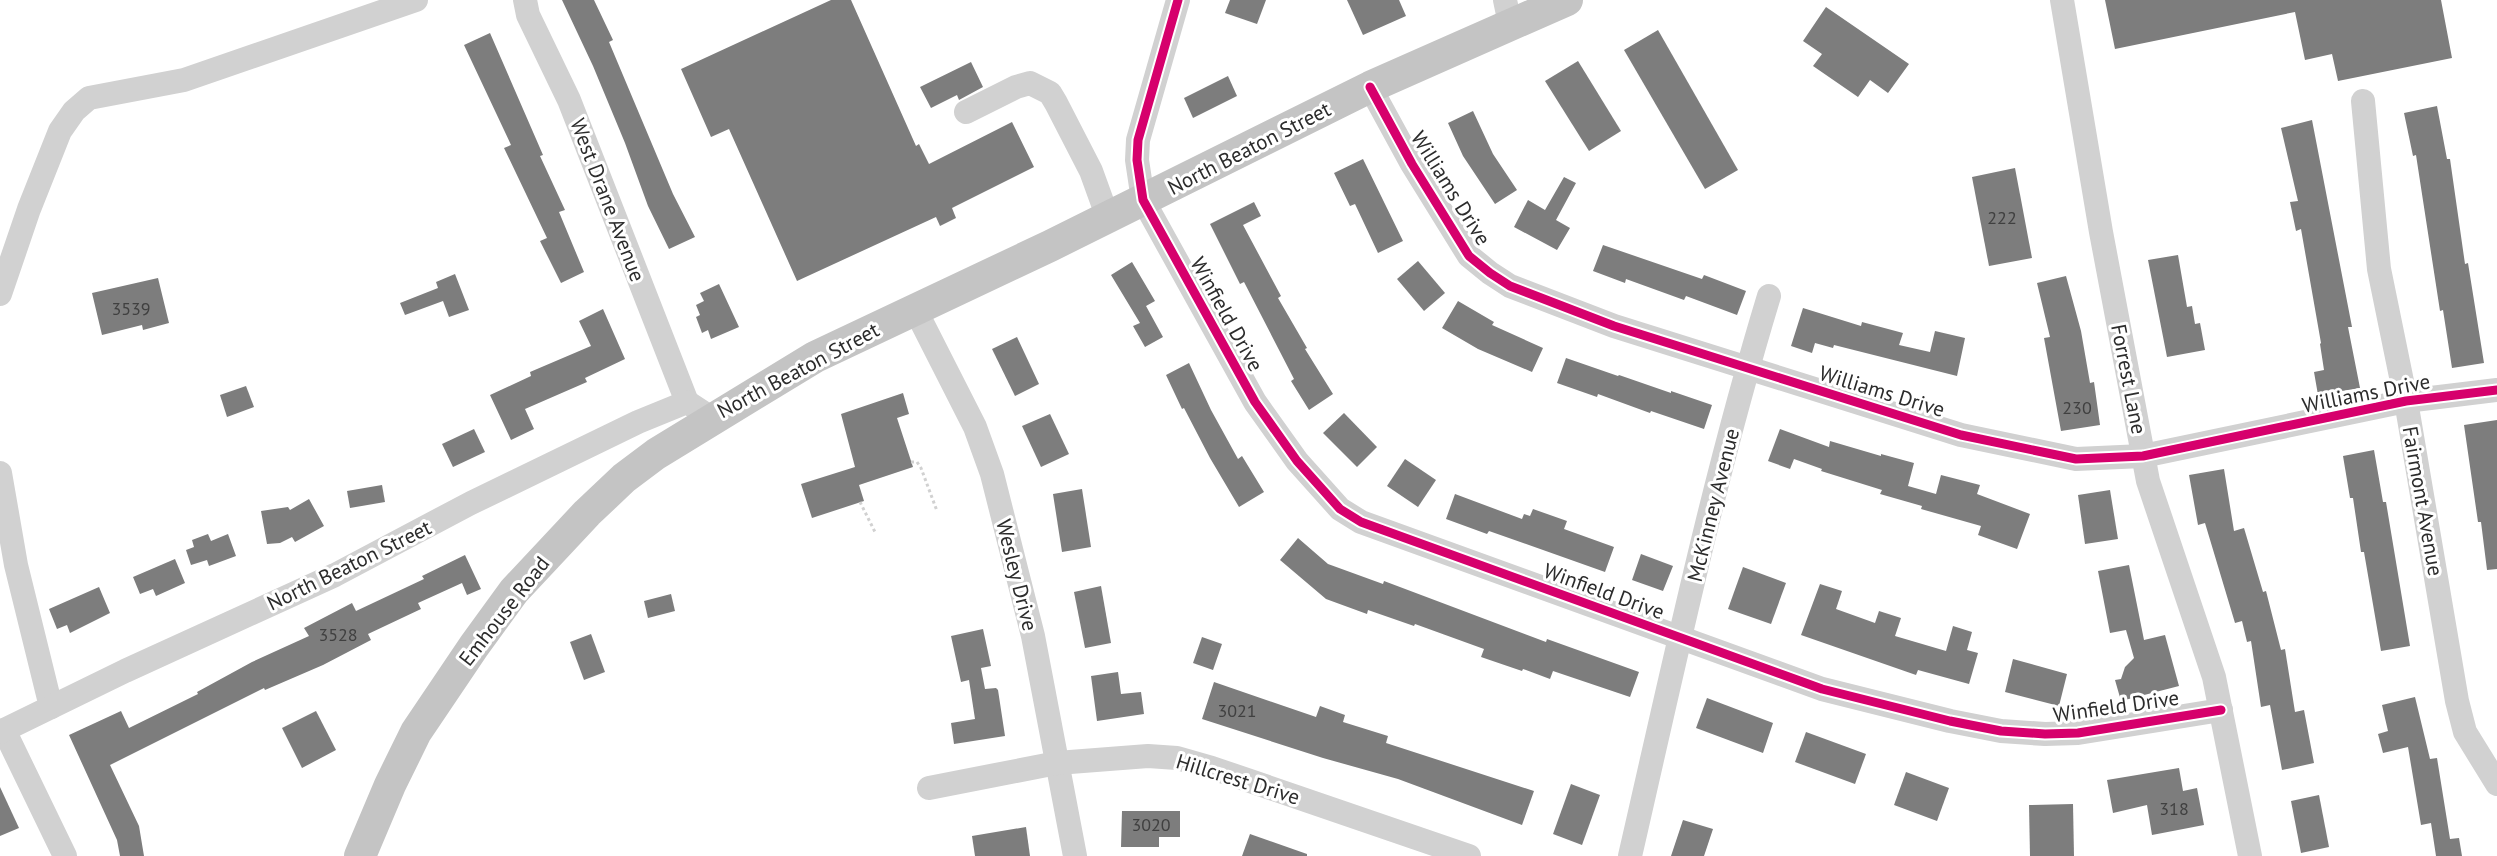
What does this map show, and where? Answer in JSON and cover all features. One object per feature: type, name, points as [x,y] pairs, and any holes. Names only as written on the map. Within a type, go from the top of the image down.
[{"type":"main road","name":"North Beaton Street","points":[[713,419],[814,357],[1108,218],[1370,87],[1508,12],[1567,0]]},
{"type":"main road","name":"Emhouse Road","points":[[360,856],[390,785],[416,732],[514,591],[587,513],[624,478],[656,454],[713,419]]},
{"type":"street","points":[[0,294],[29,208],[60,131],[74,111],[89,98],[184,80],[416,0]]},
{"type":"street","name":"West Drane Avenue","points":[[525,0],[528,15],[568,100],[687,402]]},
{"type":"street","points":[[1143,200],[1137,160],[1138,140],[1178,0]]},
{"type":"street","name":"Forrest Lane","points":[[2062,0],[2101,232],[2148,481],[2214,677],[2250,856]]},
{"type":"street","points":[[966,112],[1030,83],[1050,93],[1091,171],[1108,218]]},
{"type":"street","name":"Williams Drive","points":[[1370,87],[1412,164],[1469,256],[1510,286],[1614,326],[1961,435],[2076,459],[2143,456],[2406,401],[2497,390]]},
{"type":"street","name":"Fairmont Avenue","points":[[2362,101],[2379,269],[2406,401],[2457,701],[2465,732],[2497,784]]},
{"type":"street","name":"Winfield Drive","points":[[1143,200],[1255,402],[1297,461],[1340,509],[1361,522],[1822,688],[1950,721],[2001,731],[2045,734],[2078,733],[2221,710]]},
{"type":"street","name":"McKinney Avenue","points":[[1630,856],[1706,527],[1748,368],[1770,296]]},
{"type":"street","name":"Wesley Drive","points":[[915,309],[975,428],[992,474],[1033,636],[1075,856]]},
{"type":"street","name":"North Beaton Street","points":[[2,731],[335,575],[471,503],[638,422],[687,402],[713,419]]},
{"type":"street","points":[[0,473],[16,565],[51,707]]},
{"type":"street","points":[[2,731],[65,856]]},
{"type":"street","name":"Hillcrest Drive","points":[[929,788],[1057,763],[1148,756],[1177,758],[1469,856]]},
{"type":"path","points":[[911,462],[917,462],[921,468],[937,511]]},
{"type":"path","points":[[860,502],[876,534]]},
{"type":"building","points":[[562,0],[594,0],[613,40],[609,42],[673,194],[695,237],[669,249],[648,206],[593,66]]},
{"type":"building","points":[[831,0],[851,0],[916,146],[919,144],[929,164],[1012,122],[1034,167],[952,208],[956,218],[940,226],[936,217],[797,281],[729,129],[711,137],[681,69]]},
{"type":"building","points":[[1230,0],[1266,0],[1257,24],[1225,13]]},
{"type":"building","points":[[1347,0],[1399,0],[1406,16],[1363,35]]},
{"type":"building","points":[[2105,0],[2441,0],[2452,58],[2338,81],[2332,54],[2305,60],[2295,12],[2115,49]]},
{"type":"building","points":[[1826,7],[1909,64],[1888,93],[1870,80],[1858,97],[1813,66],[1822,54],[1803,41]]},
{"type":"building","points":[[1658,30],[1738,170],[1705,189],[1624,50]]},
{"type":"building","points":[[490,33],[543,155],[540,156],[565,210],[559,212],[584,272],[561,283],[540,241],[547,238],[504,148],[511,145],[464,45]]},
{"type":"building","points":[[1578,61],[1621,131],[1589,151],[1545,81]]},
{"type":"building","points":[[971,62],[983,87],[959,100],[957,95],[931,108],[920,87]]},
{"type":"building","points":[[1228,76],[1237,96],[1193,118],[1184,98]]},
{"type":"building","points":[[2437,106],[2447,159],[2450,159],[2465,264],[2468,263],[2484,363],[2452,368],[2443,310],[2440,311],[2416,155],[2413,156],[2404,113]]},
{"type":"building","points":[[1473,111],[1493,154],[1517,190],[1495,204],[1463,156],[1448,123]]},
{"type":"building","points":[[2312,120],[2352,327],[2348,327],[2360,388],[2318,395],[2314,372],[2324,370],[2321,343],[2301,229],[2296,231],[2290,202],[2298,201],[2281,128]]},
{"type":"building","points":[[1363,159],[1403,241],[1378,253],[1355,204],[1350,206],[1334,173]]},
{"type":"building","points":[[2015,168],[2032,258],[1989,266],[1972,177]]},
{"type":"building","points":[[1564,177],[1576,183],[1556,220],[1570,228],[1557,250],[1514,227],[1528,200],[1545,210]]},
{"type":"building","points":[[1254,202],[1261,216],[1243,225],[1281,296],[1278,298],[1307,348],[1305,349],[1333,394],[1309,410],[1291,381],[1294,379],[1244,282],[1240,284],[1210,224]]},
{"type":"building","points":[[1603,245],[1702,279],[1704,275],[1746,291],[1737,315],[1686,296],[1684,300],[1626,279],[1625,283],[1593,271]]},
{"type":"building","points":[[2178,255],[2187,307],[2192,306],[2195,324],[2200,323],[2205,350],[2167,357],[2148,260]]},
{"type":"building","points":[[1418,261],[1445,293],[1424,311],[1397,279]]},
{"type":"building","points":[[1132,262],[1155,301],[1146,306],[1163,337],[1145,347],[1133,326],[1140,323],[1111,275]]},
{"type":"building","points":[[455,274],[469,310],[449,317],[443,301],[405,315],[400,303],[438,288],[436,282]]},
{"type":"building","points":[[2066,276],[2081,331],[2090,383],[2094,382],[2100,425],[2061,431],[2044,338],[2050,337],[2037,283]]},
{"type":"building","points":[[158,278],[169,323],[143,330],[142,325],[102,335],[92,293]]},
{"type":"building","points":[[719,284],[739,327],[711,339],[708,330],[702,333],[696,317],[700,315],[696,305],[704,301],[700,293]]},
{"type":"building","points":[[1458,301],[1494,322],[1492,325],[1543,348],[1532,372],[1478,349],[1442,328]]},
{"type":"building","points":[[1803,308],[1861,326],[1862,322],[1903,333],[1899,345],[1930,352],[1935,331],[1965,338],[1957,376],[1834,345],[1833,348],[1815,343],[1812,353],[1791,346]]},
{"type":"building","points":[[603,309],[625,359],[585,378],[587,382],[525,409],[534,429],[511,440],[490,395],[531,376],[530,372],[591,346],[579,321]]},
{"type":"building","points":[[1017,337],[1039,384],[1015,396],[992,349]]},
{"type":"building","points":[[1566,358],[1712,405],[1704,429],[1557,383]]},
{"type":"building","points":[[1189,363],[1238,459],[1242,456],[1264,492],[1239,507],[1184,408],[1182,409],[1166,375]]},
{"type":"building","points":[[246,386],[254,407],[227,417],[220,395]]},
{"type":"building","points":[[903,393],[909,414],[897,418],[913,467],[859,485],[864,501],[812,518],[801,484],[855,467],[841,414]]},
{"type":"building","points":[[1344,413],[1377,447],[1357,467],[1323,433]]},
{"type":"building","points":[[1050,414],[1069,454],[1041,467],[1022,426]]},
{"type":"building","points":[[2497,420],[2497,569],[2487,570],[2464,425]]},
{"type":"building","points":[[474,429],[485,452],[453,467],[442,444]]},
{"type":"building","points":[[1780,429],[1829,447],[1830,441],[1914,463],[1908,486],[1936,494],[1941,475],[1980,485],[1977,494],[2030,514],[2017,549],[1978,535],[1981,526],[1921,509],[1922,506],[1880,494],[1882,490],[1821,471],[1822,469],[1794,459],[1790,469],[1768,461]]},
{"type":"building","points":[[2374,450],[2383,502],[2386,502],[2410,646],[2381,651],[2364,552],[2361,552],[2353,498],[2350,498],[2343,456]]},
{"type":"building","points":[[1405,459],[1436,480],[1418,507],[1387,486]]},
{"type":"building","points":[[2224,469],[2234,531],[2244,528],[2263,592],[2266,591],[2281,650],[2285,649],[2295,712],[2304,710],[2314,763],[2282,770],[2270,705],[2261,707],[2251,641],[2247,642],[2242,621],[2235,623],[2205,523],[2198,525],[2189,475]]},
{"type":"building","points":[[382,485],[385,502],[350,508],[347,491]]},
{"type":"building","points":[[1082,489],[1091,547],[1062,552],[1053,494]]},
{"type":"building","points":[[2110,490],[2118,539],[2085,544],[2078,495]]},
{"type":"building","points":[[1455,494],[1522,519],[1524,514],[1530,516],[1533,509],[1567,521],[1564,529],[1614,547],[1605,572],[1489,531],[1487,534],[1446,519]]},
{"type":"building","points":[[309,499],[324,526],[295,542],[292,537],[280,543],[267,544],[261,511],[288,507],[290,510]]},
{"type":"building","points":[[208,534],[211,541],[228,534],[236,556],[209,566],[207,560],[191,565],[186,550],[194,547],[192,540]]},
{"type":"building","points":[[1298,538],[1328,564],[1383,584],[1384,581],[1546,642],[1547,639],[1639,672],[1630,697],[1553,671],[1550,679],[1523,669],[1522,671],[1481,657],[1484,649],[1415,624],[1414,626],[1368,610],[1367,614],[1326,599],[1280,560]]},
{"type":"building","points":[[1641,554],[1673,566],[1663,591],[1632,580]]},
{"type":"building","points":[[465,555],[481,589],[467,595],[462,583],[418,603],[421,609],[368,634],[371,640],[323,665],[265,690],[264,688],[110,765],[139,826],[144,856],[120,856],[117,840],[69,735],[121,711],[129,728],[198,694],[197,692],[252,662],[309,636],[304,628],[352,603],[356,611],[424,579],[422,576]]},
{"type":"building","points":[[175,559],[185,583],[156,596],[153,589],[140,594],[133,577]]},
{"type":"building","points":[[2129,565],[2144,640],[2165,635],[2179,686],[2121,701],[2115,680],[2121,679],[2125,667],[2134,658],[2126,630],[2110,633],[2098,571]]},
{"type":"building","points":[[1743,567],[1786,583],[1771,624],[1728,609]]},
{"type":"building","points":[[1820,584],[1842,591],[1836,609],[1875,623],[1879,611],[1901,618],[1895,636],[1946,651],[1953,626],[1972,632],[1967,650],[1978,653],[1969,684],[1918,670],[1916,675],[1801,635]]},
{"type":"building","points":[[1101,586],[1111,643],[1085,648],[1074,592]]},
{"type":"building","points":[[99,587],[110,613],[70,633],[67,625],[57,629],[49,609]]},
{"type":"building","points":[[671,594],[675,611],[648,618],[644,601]]},
{"type":"building","points":[[983,629],[991,666],[981,668],[985,689],[996,688],[998,690],[1005,736],[954,744],[951,723],[975,719],[969,680],[961,682],[951,636]]},
{"type":"building","points":[[591,634],[605,672],[584,680],[570,642]]},
{"type":"building","points":[[1202,637],[1222,644],[1213,670],[1193,663]]},
{"type":"building","points":[[2013,659],[2067,674],[2059,706],[2005,692]]},
{"type":"building","points":[[1118,672],[1121,694],[1141,692],[1144,714],[1097,721],[1091,676]]},
{"type":"building","points":[[1214,682],[1316,717],[1320,706],[1345,715],[1343,722],[1388,736],[1386,743],[1534,791],[1522,825],[1398,779],[1323,758],[1202,719]]},
{"type":"building","points":[[2415,697],[2430,759],[2437,758],[2450,839],[2459,838],[2462,856],[2436,856],[2431,823],[2421,825],[2408,747],[2383,753],[2378,734],[2388,731],[2382,705]]},
{"type":"building","points":[[1707,698],[1773,723],[1763,753],[1696,728]]},
{"type":"building","points":[[316,711],[336,750],[302,768],[282,728]]},
{"type":"building","points":[[1806,732],[1866,754],[1855,784],[1795,762]]},
{"type":"building","points":[[2179,768],[2183,791],[2197,788],[2204,825],[2152,835],[2147,805],[2113,813],[2107,780]]},
{"type":"building","points":[[1906,772],[1949,788],[1937,821],[1894,805]]},
{"type":"building","points":[[1571,784],[1600,795],[1582,845],[1553,834]]},
{"type":"building","points":[[0,787],[19,828],[0,836]]},
{"type":"building","points":[[2319,795],[2329,847],[2301,853],[2291,801]]},
{"type":"building","points":[[2073,804],[2074,856],[2030,856],[2029,805]]},
{"type":"building","points":[[1122,811],[1180,811],[1180,837],[1159,837],[1159,847],[1121,847]]},
{"type":"building","points":[[1683,820],[1713,829],[1704,856],[1671,856]]},
{"type":"building","points":[[1026,827],[1030,856],[975,856],[972,836]]},
{"type":"building","points":[[1250,834],[1307,854],[1307,856],[1242,856]]},
{"type":"cycle path","points":[[1178,0],[1138,140],[1137,160],[1143,200],[1255,402],[1297,461],[1340,509],[1361,522],[1822,689],[1950,721],[2001,731],[2045,734],[2078,733],[2221,710]]},
{"type":"cycle path","points":[[1370,87],[1412,164],[1469,256],[1510,286],[1614,326],[1961,435],[2076,459],[2143,456],[2406,401],[2497,390]]}]
